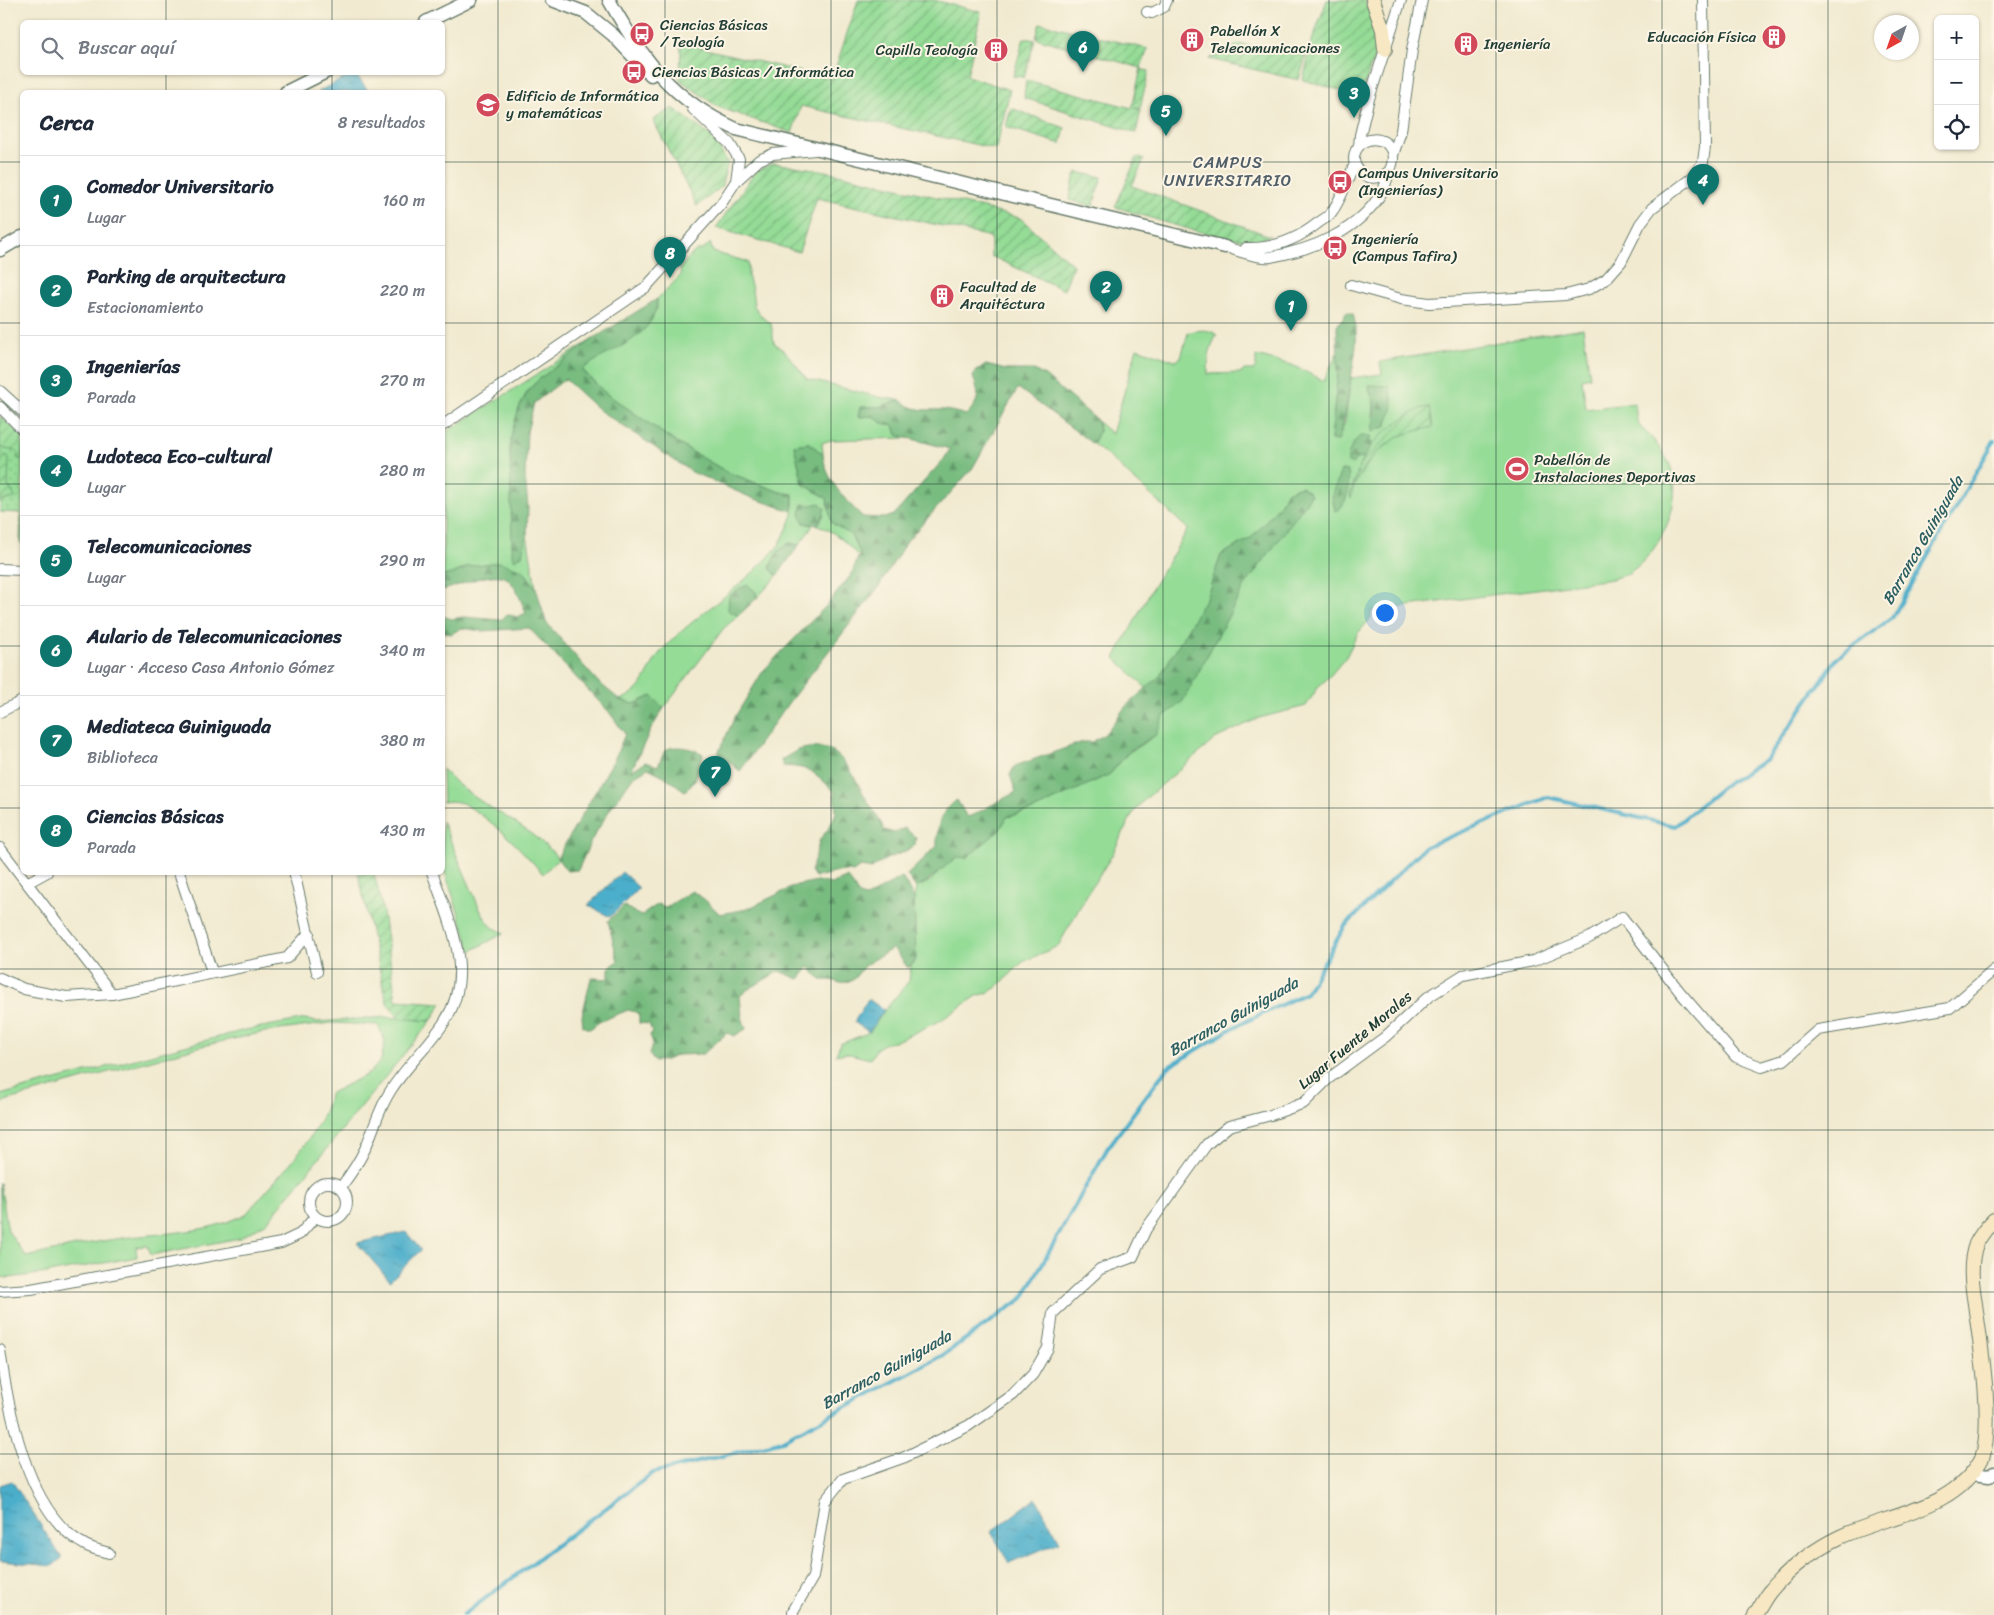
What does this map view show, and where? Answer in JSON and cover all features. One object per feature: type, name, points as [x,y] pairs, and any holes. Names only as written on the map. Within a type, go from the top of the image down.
[{"type":"main road","points":[[1373,0],[1383,30],[1385,49]]},
{"type":"main road","points":[[1755,1615],[1771,1590],[1800,1562],[1840,1537],[1924,1507],[1955,1490],[1973,1474],[1984,1455],[1990,1420],[1971,1276],[1976,1244],[1994,1220]]},
{"type":"street","points":[[430,20],[471,0]]},
{"type":"street","points":[[558,2],[580,0]]},
{"type":"street","points":[[609,0],[637,48],[672,88],[730,144],[739,158],[736,181]]},
{"type":"street","points":[[1147,12],[1152,13],[1164,7],[1167,0]]},
{"type":"street","points":[[1359,146],[1365,114],[1401,0]]},
{"type":"street","points":[[684,99],[711,118],[736,129],[1267,258],[1302,250],[1331,239],[1353,224],[1381,193],[1392,166],[1393,155],[1401,130],[1412,50],[1422,0]]},
{"type":"street","points":[[1351,285],[1401,299],[1429,303],[1566,295],[1589,289],[1606,279],[1620,262],[1640,224],[1652,208],[1693,176],[1703,162],[1705,147],[1703,0]]},
{"type":"street","points":[[558,2],[586,13],[613,35],[647,72],[672,88]]},
{"type":"street","points":[[290,90],[320,75]]},
{"type":"street","points":[[1225,247],[1258,248],[1280,244],[1303,234],[1330,214],[1344,190],[1355,164],[1355,153],[1359,146],[1364,142],[1376,139],[1387,144],[1393,155]]},
{"type":"street","points":[[445,424],[646,287],[721,204],[736,181],[759,160],[773,154],[818,150]]},
{"type":"street","points":[[1355,164],[1361,174],[1367,177],[1379,178],[1389,171]]},
{"type":"street","points":[[0,250],[20,238]]},
{"type":"street","points":[[0,391],[20,409]]},
{"type":"street","points":[[0,407],[20,427]]},
{"type":"street","points":[[0,569],[20,570]]},
{"type":"street","points":[[0,712],[20,702]]},
{"type":"street","points":[[0,848],[20,874]]},
{"type":"street","points":[[21,875],[112,994]]},
{"type":"street","points":[[27,883],[42,875]]},
{"type":"street","points":[[180,875],[212,972]]},
{"type":"street","points":[[295,875],[317,972]]},
{"type":"street","points":[[341,1187],[365,1150],[380,1109],[391,1090],[445,1021],[456,998],[461,977],[458,945],[433,875]]},
{"type":"street","name":"Lugar Fuente Morales","points":[[793,1615],[793,1611],[813,1577],[825,1501],[843,1479],[905,1457],[968,1426],[1013,1395],[1033,1374],[1048,1348],[1053,1313],[1100,1269],[1133,1257],[1146,1229],[1207,1144],[1228,1126],[1272,1115],[1304,1102],[1328,1079],[1385,1038],[1428,997],[1463,975],[1533,961],[1589,938],[1622,917],[1680,992],[1736,1057],[1762,1067],[1784,1060],[1818,1030],[1879,1018],[1950,1008],[1994,970]]},
{"type":"street","points":[[0,978],[24,989],[66,997],[112,994],[287,958],[309,933]]},
{"type":"street","points":[[327,1183],[341,1187],[348,1199],[344,1215],[330,1222],[315,1217],[308,1204],[313,1189],[327,1183]]},
{"type":"street","points":[[0,1291],[31,1289],[281,1243],[300,1234],[315,1217]]},
{"type":"street","points":[[0,1350],[5,1386],[17,1439],[33,1482],[49,1510],[67,1532],[87,1546],[108,1553]]},
{"type":"street","points":[[1973,1474],[1989,1476],[1994,1474]]},
{"type":"green space","points":[[858,0],[934,0],[981,12],[967,76],[1010,90],[996,149],[801,106],[792,133],[718,107],[680,80],[681,43],[832,79]]},
{"type":"green space","points":[[1327,0],[1365,0],[1379,41],[1361,96],[1303,80],[1312,41]]},
{"type":"green space","points":[[1040,23],[1148,49],[1141,67],[1143,70],[1149,71],[1140,108],[1134,108],[1141,110],[1136,133],[1024,98],[1026,80],[1132,108],[1141,68],[1036,38]]},
{"type":"green space","points":[[1024,38],[1035,40],[1024,77],[1013,76]]},
{"type":"green space","points":[[1239,44],[1306,56],[1299,80],[1209,59]]},
{"type":"green space","points":[[673,108],[712,137],[728,163],[721,187],[697,206],[653,120]]},
{"type":"green space","points":[[1011,108],[1065,128],[1061,144],[1006,127]]},
{"type":"green space","points":[[1137,157],[1144,159],[1132,186],[1270,236],[1257,239],[1239,239],[1218,236],[1115,207]]},
{"type":"green space","points":[[773,163],[821,170],[1020,218],[1073,265],[1064,290],[991,256],[991,237],[817,198],[799,252],[716,228],[755,172]]},
{"type":"green space","points":[[1076,172],[1102,177],[1093,206],[1069,200],[1075,175],[1078,175]]},
{"type":"green space","points":[[710,243],[713,252],[748,262],[748,276],[752,288],[754,306],[763,318],[771,323],[774,343],[783,349],[807,379],[883,398],[900,400],[878,407],[861,407],[858,417],[873,416],[882,423],[894,425],[897,435],[909,438],[831,440],[822,443],[823,454],[809,443],[794,445],[803,484],[827,498],[832,523],[851,535],[860,553],[857,555],[839,537],[818,525],[823,516],[804,523],[812,525],[812,527],[799,545],[790,543],[786,545],[777,553],[773,560],[770,568],[777,576],[757,598],[756,592],[728,610],[738,616],[724,628],[664,708],[652,696],[634,704],[620,700],[637,690],[665,647],[753,573],[779,545],[793,514],[793,495],[727,472],[677,443],[604,392],[582,369],[601,357],[657,309],[657,299],[681,275],[680,268],[694,252],[704,249]]},
{"type":"green space","points":[[657,299],[655,313],[649,324],[640,334],[582,370],[604,392],[677,443],[727,472],[780,492],[793,494],[792,511],[752,498],[692,472],[599,410],[565,379],[534,403],[527,432],[525,476],[528,507],[527,535],[522,555],[515,560],[512,555],[510,449],[512,432],[519,408],[528,391],[539,379],[596,337]]},
{"type":"green space","points":[[1347,312],[1353,314],[1356,349],[1338,441],[1331,440],[1338,371],[1337,326]]},
{"type":"green space","points":[[1583,328],[1590,377],[1582,379],[1586,409],[1635,403],[1639,425],[1655,442],[1666,457],[1671,468],[1674,482],[1674,497],[1666,527],[1658,542],[1639,565],[1627,574],[1612,579],[1371,611],[1371,618],[1358,633],[1346,657],[1318,687],[1306,706],[1259,718],[1215,739],[1142,802],[1133,813],[1111,857],[1089,891],[1058,946],[1023,962],[997,987],[977,996],[941,1020],[877,1048],[870,1059],[846,1053],[836,1055],[840,1044],[870,1032],[884,1011],[909,981],[911,966],[916,959],[914,898],[916,888],[930,881],[957,857],[999,831],[1007,817],[1033,810],[1110,774],[1128,753],[1156,735],[1163,717],[1183,700],[1244,587],[1311,494],[1301,486],[1286,492],[1280,505],[1251,538],[1221,555],[1207,596],[1168,665],[1147,689],[1115,658],[1149,594],[1188,529],[1093,444],[1099,431],[1098,422],[1112,434],[1137,348],[1175,361],[1181,357],[1188,333],[1207,330],[1217,335],[1212,344],[1208,374],[1242,373],[1244,370],[1254,370],[1256,367],[1256,356],[1292,365],[1324,381],[1337,353],[1338,371],[1331,440],[1337,441],[1345,422],[1351,378],[1382,374],[1380,362]],"holes":[[[1383,386],[1388,421],[1385,427],[1373,417],[1374,401]],[[1389,429],[1391,442],[1374,455],[1353,485],[1364,458],[1348,458],[1355,442],[1360,438],[1370,437],[1371,447]]]},
{"type":"green space","points":[[596,337],[539,379],[528,390],[519,408],[512,432],[510,449],[511,478],[522,555],[527,535],[536,588],[523,570],[468,566],[455,573],[445,576],[445,433]]},
{"type":"green space","points":[[986,365],[1006,370],[1034,370],[1045,376],[1097,420],[1099,431],[1093,444],[1018,388],[972,469],[906,542],[878,588],[789,702],[740,771],[718,753],[735,717],[763,671],[827,605],[851,575],[860,553],[851,535],[832,523],[827,498],[803,484],[794,445],[809,443],[823,454],[828,472],[837,488],[849,504],[863,517],[885,518],[894,515],[944,459],[950,449],[897,435],[894,425],[882,423],[873,416],[858,417],[860,407],[878,407],[900,400],[917,409],[946,410],[966,415],[974,406],[978,393],[973,377],[976,371]]},
{"type":"green space","points":[[1369,385],[1389,386],[1393,403],[1392,412],[1385,427],[1372,432],[1375,405]]},
{"type":"green space","points":[[1422,408],[1430,408],[1433,427],[1396,438],[1378,451],[1358,478],[1351,498],[1350,493],[1359,468],[1374,443],[1388,429]]},
{"type":"green space","points":[[0,416],[20,434],[20,513],[0,512]]},
{"type":"green space","points":[[0,416],[20,434],[20,459],[18,459],[17,451],[0,448]]},
{"type":"green space","points":[[1360,436],[1370,437],[1371,447],[1364,458],[1356,459],[1352,464],[1348,463],[1348,455],[1351,448]]},
{"type":"green space","points":[[0,456],[9,457],[8,487],[15,498],[0,501]]},
{"type":"green space","points":[[1341,470],[1348,471],[1349,482],[1343,505],[1335,511],[1332,497]]},
{"type":"green space","points":[[1301,486],[1311,494],[1306,503],[1244,587],[1183,701],[1163,717],[1156,735],[1129,751],[1110,774],[1033,810],[1007,817],[999,831],[966,858],[957,857],[916,888],[907,875],[937,846],[940,820],[946,810],[957,800],[967,817],[973,815],[1016,792],[1010,775],[1015,766],[1083,742],[1092,742],[1105,734],[1126,706],[1160,676],[1207,596],[1221,555],[1251,538],[1280,505],[1286,492]]},
{"type":"green space","points":[[820,503],[825,508],[818,525],[804,523],[800,514],[803,504],[812,505]]},
{"type":"green space","points":[[790,543],[799,545],[777,576],[770,568],[775,556]]},
{"type":"green space","points":[[499,562],[523,570],[536,588],[546,622],[597,681],[620,700],[634,704],[652,696],[664,708],[651,729],[631,771],[645,762],[658,766],[665,750],[670,748],[684,748],[703,754],[695,780],[685,791],[664,776],[648,768],[633,777],[612,806],[591,841],[578,870],[567,871],[557,858],[615,758],[625,734],[609,712],[529,628],[482,631],[462,628],[451,634],[445,632],[445,617],[452,619],[463,617],[501,620],[507,614],[517,617],[526,613],[515,588],[504,577],[487,576],[445,589],[445,576],[469,566]]},
{"type":"green space","points":[[748,585],[756,592],[757,598],[738,616],[728,610],[729,596],[738,589]]},
{"type":"green space","points":[[808,748],[826,749],[841,758],[850,770],[884,830],[894,833],[905,828],[916,838],[915,845],[882,861],[872,869],[860,867],[853,872],[840,872],[815,877],[811,871],[820,839],[829,828],[836,813],[834,791],[822,779],[806,769],[783,766],[781,760],[798,750]]},
{"type":"green space","points":[[445,772],[464,790],[515,822],[539,840],[558,859],[543,874],[516,845],[484,817],[462,803],[445,802]]},
{"type":"green space","points":[[445,828],[482,914],[492,927],[504,933],[471,951],[445,872]]},
{"type":"green space","points":[[358,875],[374,875],[382,906],[396,1000],[442,1003],[431,1021],[399,1018],[387,1003]]},
{"type":"green space","points":[[848,877],[858,894],[866,898],[902,877],[914,898],[916,959],[908,968],[893,948],[864,966],[853,980],[840,983],[831,980],[821,980],[809,967],[799,979],[779,971],[740,996],[742,1017],[746,1029],[734,1036],[727,1033],[703,1054],[677,1055],[666,1060],[654,1061],[649,1054],[653,1043],[649,1024],[639,1023],[639,1013],[628,1010],[599,1022],[590,1029],[583,1026],[582,1016],[591,978],[609,979],[609,968],[618,961],[608,921],[624,906],[641,916],[658,904],[665,908],[692,891],[720,914],[747,909],[797,885],[817,881],[832,884]]},
{"type":"green space","points":[[387,1017],[431,1021],[267,1222],[240,1238],[151,1255],[148,1246],[136,1247],[137,1257],[48,1273],[8,1278],[0,1277],[0,1183],[8,1231],[26,1257],[104,1241],[182,1232],[215,1226],[230,1221],[246,1214],[308,1141],[318,1125],[329,1094],[370,1073],[381,1060],[385,1041],[378,1025],[332,1023],[265,1032],[202,1046],[5,1101],[0,1105],[0,1095],[245,1030],[306,1019],[315,1022]]},
{"type":"water","points":[[351,75],[356,75],[368,90],[321,90]]},
{"type":"water","points":[[622,872],[639,888],[610,917],[588,905]]},
{"type":"water","points":[[868,999],[884,1010],[869,1032],[854,1022]]},
{"type":"water","points":[[406,1232],[421,1250],[390,1281],[357,1243]]},
{"type":"water","points":[[12,1481],[62,1558],[52,1566],[0,1561],[0,1485]]},
{"type":"water","points":[[1036,1498],[1060,1542],[1009,1563],[991,1532]]},
{"type":"waterway","name":"Barranco Guiniguada","points":[[463,1615],[653,1473],[779,1442],[942,1356],[1023,1298],[1107,1149],[1167,1068],[1234,1027],[1306,993],[1345,926],[1425,847],[1548,797],[1675,826],[1722,787],[1767,759],[1838,657],[1892,618],[1994,441]]},
{"type":"place","name":"Ciencias Básicas / Teología","points":[[642,34]]},
{"type":"place","name":"Educación Física","points":[[1774,37]]},
{"type":"place","name":"Pabellón X Telecomunicaciones","points":[[1192,40]]},
{"type":"place","name":"Ingeniería","points":[[1466,44]]},
{"type":"place","name":"Capilla Teología","points":[[996,50]]},
{"type":"place","name":"Ciencias Básicas / Informática","points":[[634,72]]},
{"type":"place","name":"Aulario de Telecomunicaciones","points":[[1083,72]]},
{"type":"place","name":"Edificio de Informática y matemáticas","points":[[488,105]]},
{"type":"place","name":"Ingenierías","points":[[1354,118]]},
{"type":"place","name":"Telecomunicaciones","points":[[1166,136]]},
{"type":"place","name":"Campus Universitario (Ingenierías)","points":[[1340,182]]},
{"type":"place","name":"Ludoteca Eco-cultural","points":[[1703,205]]},
{"type":"place","name":"Ingeniería (Campus Tafira)","points":[[1335,248]]},
{"type":"place","name":"Ciencias Básicas","points":[[670,278]]},
{"type":"place","name":"Facultad de Arquitéctura","points":[[942,296]]},
{"type":"place","name":"Parking de arquitectura","points":[[1106,312]]},
{"type":"place","name":"Comedor Universitario","points":[[1291,331]]},
{"type":"place","name":"Pabellón de Instalaciones Deportivas","points":[[1517,469]]},
{"type":"place","name":"Mediateca Guiniguada","points":[[715,797]]},
{"type":"district","name":"CAMPUS UNIVERSITARIO","points":[[1228,171]]}]
